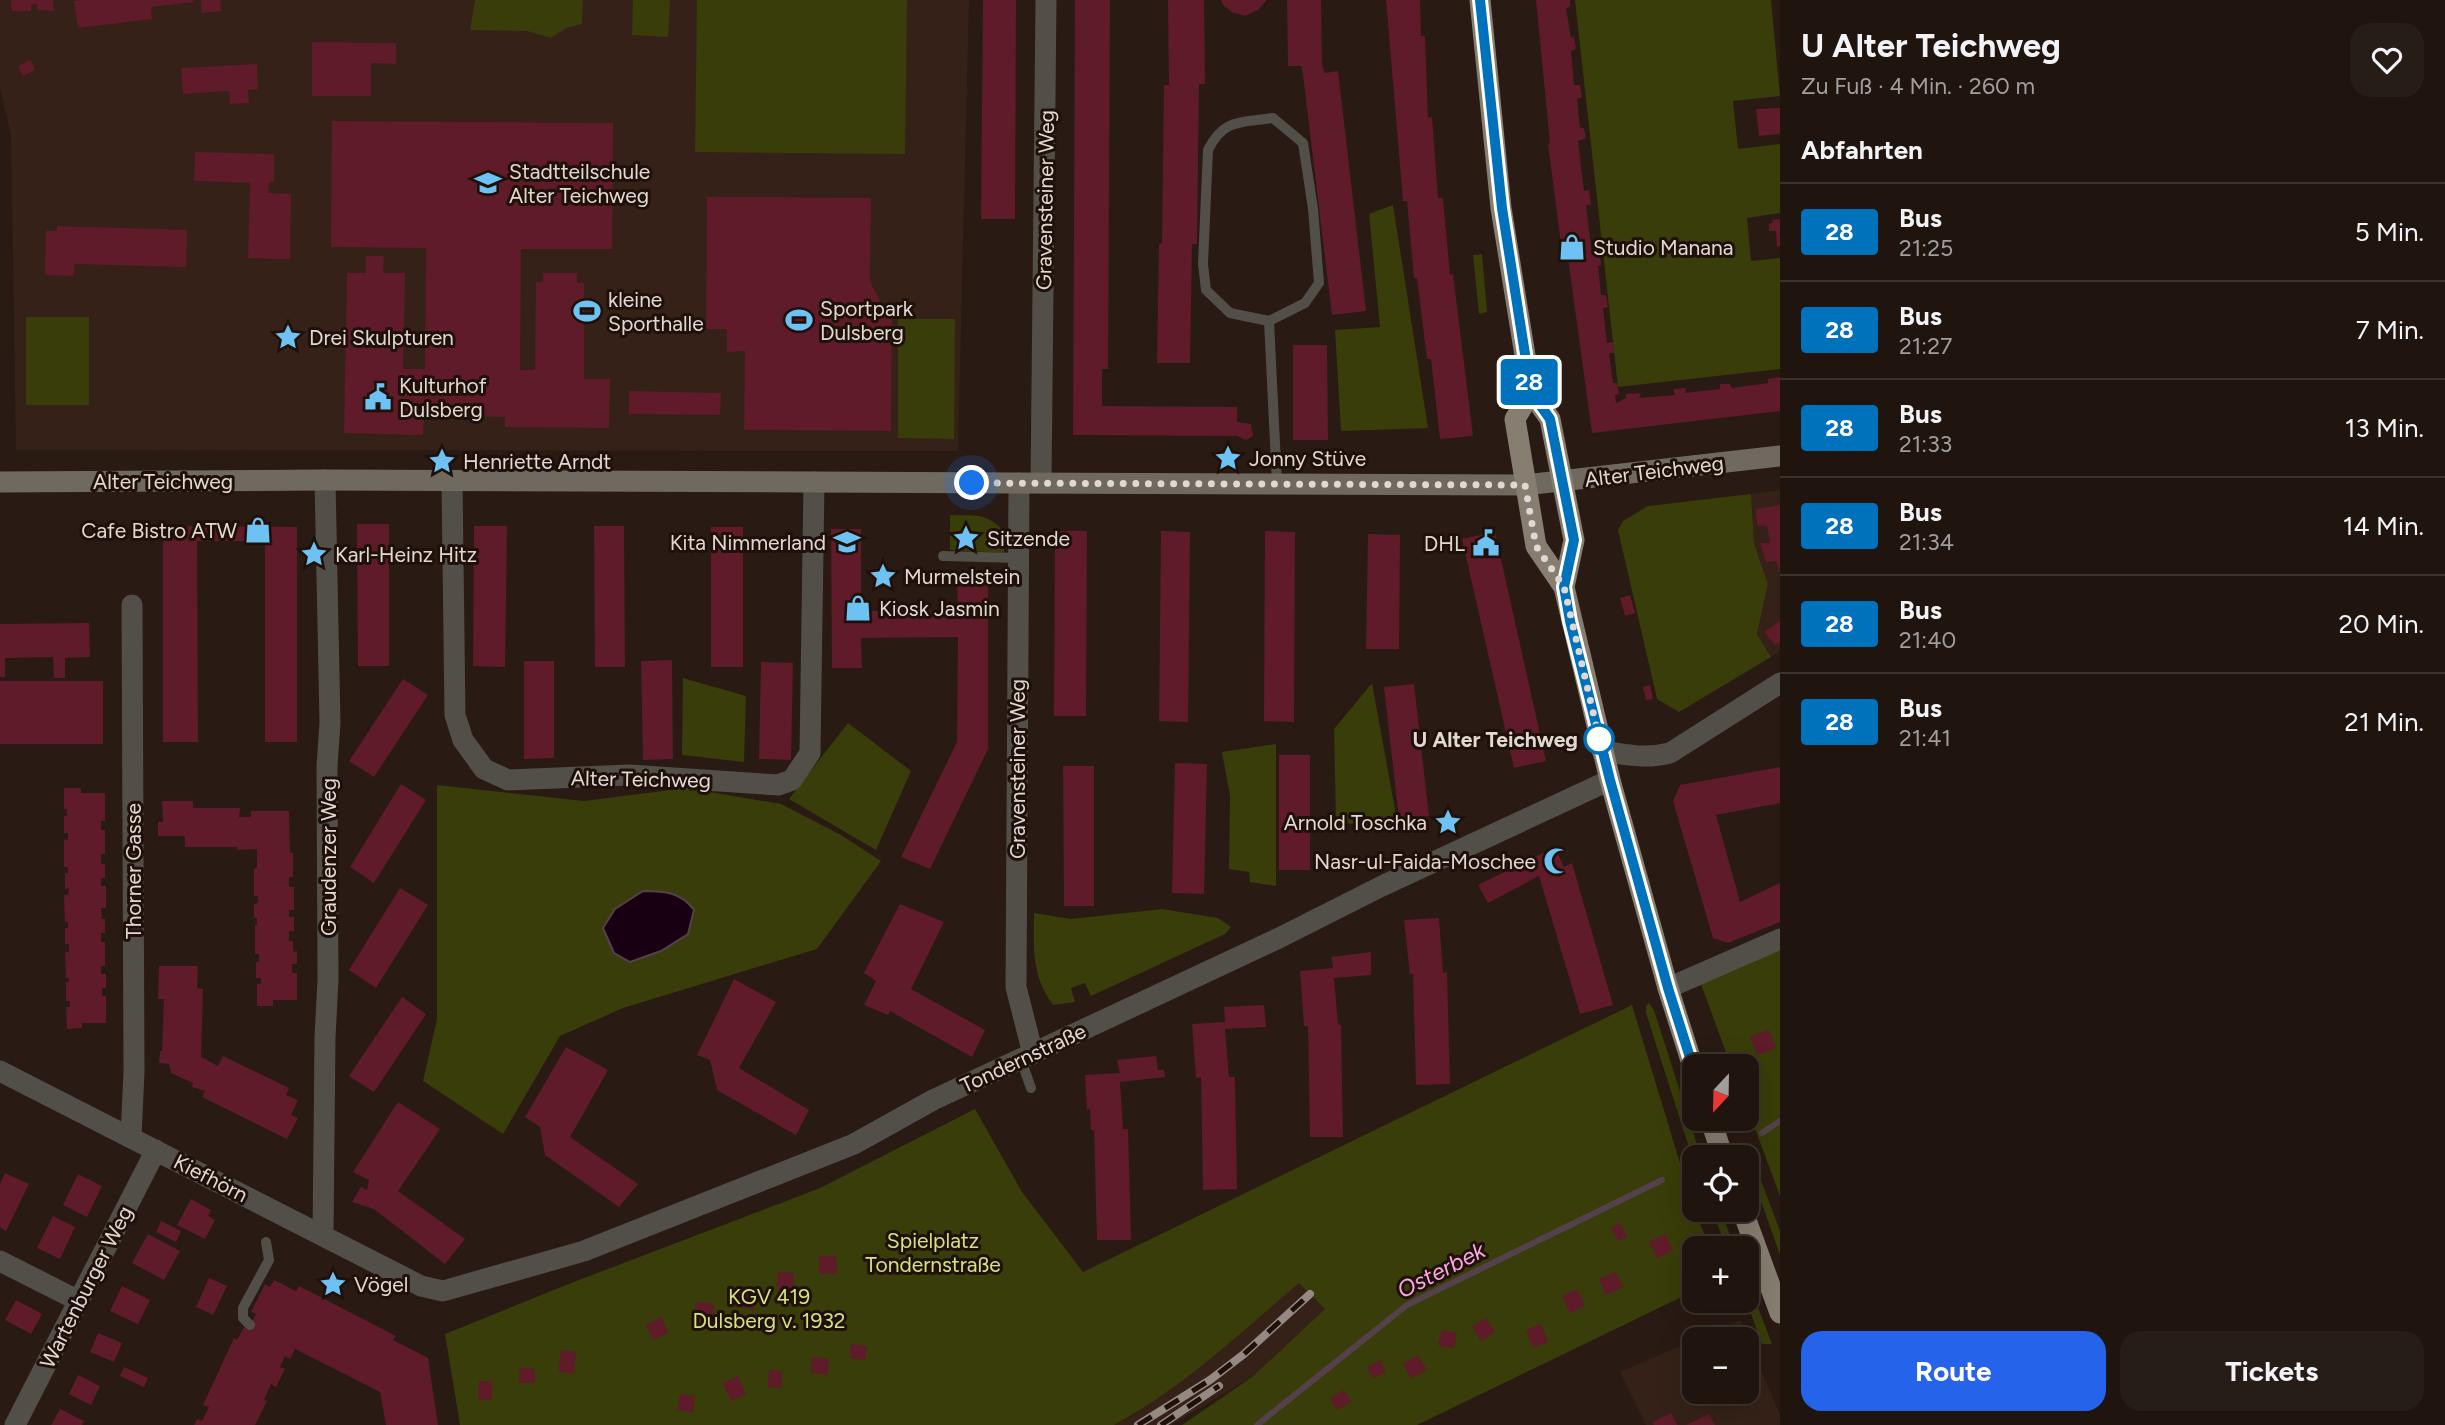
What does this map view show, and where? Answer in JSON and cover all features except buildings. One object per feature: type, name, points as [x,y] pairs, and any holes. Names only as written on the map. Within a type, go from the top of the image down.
[{"type":"main road","points":[[1480,0],[1502,208],[1531,392],[1550,419],[1574,540],[1564,587]]},
{"type":"main road","points":[[1531,392],[1515,419],[1536,546],[1564,587],[1602,751],[1689,1054]]},
{"type":"main road","points":[[1746,1222],[1780,1313]]},
{"type":"street","name":"Gravensteiner Weg","points":[[1041,483],[1046,0]]},
{"type":"street","name":"Alter Teichweg","points":[[0,482],[325,480],[1525,485],[1780,456]]},
{"type":"street","name":"Graudenzer Weg","points":[[323,1235],[328,981],[327,766],[330,723],[325,480]]},
{"type":"street","name":"Alter Teichweg","points":[[452,481],[455,715],[463,740],[484,769],[508,780],[629,775],[779,785],[792,780],[810,753],[814,482]]},
{"type":"street","name":"Gravensteiner Weg","points":[[1019,483],[1016,987],[1027,1057]]},
{"type":"street","name":"Thorner Gasse","points":[[131,1137],[134,1072],[132,605]]},
{"type":"street","points":[[1602,751],[1638,758],[1670,753],[1780,683]]},
{"type":"street","name":"Tondernstraße","points":[[421,1286],[443,1291],[584,1251],[854,1144],[933,1100],[1610,780]]},
{"type":"street","points":[[1668,988],[1780,939]]},
{"type":"street","name":"Kiefhörn","points":[[0,1071],[421,1286]]},
{"type":"street","name":"Wartenburger Weg","points":[[15,1425],[156,1150]]},
{"type":"street","points":[[0,1261],[79,1301]]},
{"type":"lane","points":[[1273,118],[1303,143],[1313,209],[1318,284],[1305,303],[1269,321],[1230,313],[1206,290],[1203,264],[1208,150],[1215,135],[1229,124],[1273,118]]},
{"type":"lane","points":[[1269,321],[1277,484]]},
{"type":"lane","points":[[943,556],[1018,558]]},
{"type":"lane","points":[[1027,1057],[1031,1088]]},
{"type":"lane","points":[[250,1325],[243,1318],[243,1308],[270,1260],[266,1242]]},
{"type":"shaded area","name":"Stadtteilschule Alter Teichweg","points":[[0,0],[969,0],[958,451],[16,450],[11,136],[0,88]]},
{"type":"shaded area","points":[[1780,490],[1780,651],[1771,657],[1757,634],[1768,585],[1754,543],[1751,494]]},
{"type":"shaded area","points":[[643,891],[658,891],[678,896],[694,910],[688,934],[661,951],[630,962],[614,953],[603,928],[615,909]]},
{"type":"shaded area","points":[[1299,1283],[1325,1309],[1252,1377],[1171,1425],[1114,1425],[1136,1413],[1218,1353]]},
{"type":"shaded area","points":[[1740,1320],[1743,1327],[1724,1327]]},
{"type":"shaded area","points":[[1682,1345],[1682,1404],[1759,1404],[1759,1365],[1780,1415],[1780,1425],[1646,1425],[1620,1372]]},
{"type":"green space","points":[[475,0],[583,0],[582,24],[566,28],[551,38],[527,31],[470,30]]},
{"type":"green space","points":[[633,0],[670,0],[668,37],[632,35]]},
{"type":"green space","points":[[697,0],[907,0],[905,154],[695,152]]},
{"type":"green space","points":[[1575,0],[1771,0],[1780,96],[1733,101],[1738,149],[1780,144],[1780,213],[1747,218],[1751,261],[1780,258],[1780,369],[1618,387]]},
{"type":"green space","points":[[1393,205],[1428,428],[1341,431],[1335,330],[1380,327],[1369,214]]},
{"type":"green space","points":[[1482,254],[1487,312],[1479,314],[1473,255]]},
{"type":"green space","points":[[26,317],[89,317],[89,405],[26,405]]},
{"type":"green space","points":[[898,319],[955,319],[954,439],[898,438]]},
{"type":"green space","points":[[1751,494],[1754,543],[1768,584],[1757,634],[1771,657],[1679,712],[1657,699],[1618,530],[1623,521],[1648,506]]},
{"type":"green space","points":[[950,515],[980,516],[997,525],[1004,531],[1004,553],[950,550]]},
{"type":"green space","points":[[683,678],[746,696],[744,762],[682,755]]},
{"type":"green space","points":[[1372,683],[1398,826],[1336,823],[1334,729]]},
{"type":"green space","points":[[848,723],[911,771],[876,850],[789,799]]},
{"type":"green space","points":[[1276,744],[1276,886],[1250,882],[1249,872],[1229,869],[1230,796],[1222,752]]},
{"type":"green space","points":[[437,785],[584,801],[686,788],[781,804],[841,835],[881,861],[817,949],[623,1008],[560,1036],[503,1134],[423,1081],[437,1019]]},
{"type":"green space","points":[[1162,909],[1218,918],[1231,927],[1225,934],[1091,996],[1085,983],[1071,988],[1075,1002],[1053,1005],[1037,972],[1034,913],[1071,919]]},
{"type":"green space","points":[[1780,950],[1780,1196],[1756,1131],[1759,1131],[1759,1054],[1727,1054],[1701,984]]},
{"type":"green space","points":[[1649,1003],[1654,1010],[1682,1098],[1682,1126],[1646,1013]]},
{"type":"green space","points":[[1632,1005],[1682,1170],[1682,1222],[1699,1222],[1705,1236],[1682,1236],[1682,1297],[1417,1425],[1182,1425],[1252,1377],[1325,1309],[1299,1283],[1187,1377],[1114,1425],[460,1425],[445,1334],[820,1188],[975,1109],[1022,1192],[1083,1272]]},
{"type":"green space","points":[[1684,1131],[1693,1131],[1697,1145],[1688,1145]]},
{"type":"green space","points":[[1759,1175],[1780,1231],[1780,1255],[1759,1195]]},
{"type":"green space","points":[[1717,1222],[1725,1222],[1730,1236],[1722,1236]]},
{"type":"green space","points":[[1759,1310],[1772,1344],[1762,1344],[1759,1327],[1756,1327],[1751,1313],[1759,1313]]},
{"type":"waterway","name":"Osterbek","points":[[1762,1133],[1780,1121]]},
{"type":"waterway","name":"Osterbek","points":[[1257,1425],[1407,1305],[1662,1180]]},
{"type":"railway","points":[[1138,1425],[1210,1380],[1244,1354],[1310,1294]]},
{"type":"railway","points":[[1161,1425],[1219,1386]]},
{"type":"bus line","name":"28","points":[[1480,0],[1502,208],[1531,392],[1550,419],[1574,540],[1564,587],[1570,621],[1610,780],[1689,1054]]},
{"type":"place","name":"Stadtteilschule Alter Teichweg","points":[[488,183]]},
{"type":"place","name":"Studio Manana","points":[[1572,247]]},
{"type":"place","name":"kleine Sporthalle","points":[[587,311]]},
{"type":"place","name":"Sportpark Dulsberg","points":[[799,320]]},
{"type":"place","name":"Drei Skulpturen","points":[[288,337]]},
{"type":"place","name":"Kulturhof Dulsberg","points":[[378,397]]},
{"type":"place","name":"Jonny Stüve","points":[[1228,458]]},
{"type":"place","name":"Henriette Arndt","points":[[442,461]]},
{"type":"place","name":"Cafe Bistro ATW","points":[[258,530]]},
{"type":"place","name":"Sitzende","points":[[966,538]]},
{"type":"place","name":"Kita Nimmerland","points":[[847,542]]},
{"type":"place","name":"DHL","points":[[1486,543]]},
{"type":"place","name":"Karl-Heinz Hitz","points":[[314,554]]},
{"type":"place","name":"Murmelstein","points":[[883,576]]},
{"type":"place","name":"Kiosk Jasmin","points":[[858,608]]},
{"type":"place","name":"U Alter Teichweg","points":[[1599,739]]},
{"type":"place","name":"Arnold Toschka","points":[[1448,822]]},
{"type":"place","name":"Nasr-ul-Faida-Moschee","points":[[1557,861]]},
{"type":"place","name":"Vögel","points":[[333,1284]]},
{"type":"route","points":[[972,483],[1525,485],[1536,546],[1564,587],[1600,742],[1599,739]]},
{"type":"park label","name":"Spielplatz Tondernstraße","points":[[933,1252]]},
{"type":"park label","name":"KGV 419 Dulsberg v. 1932","points":[[769,1308]]}]
